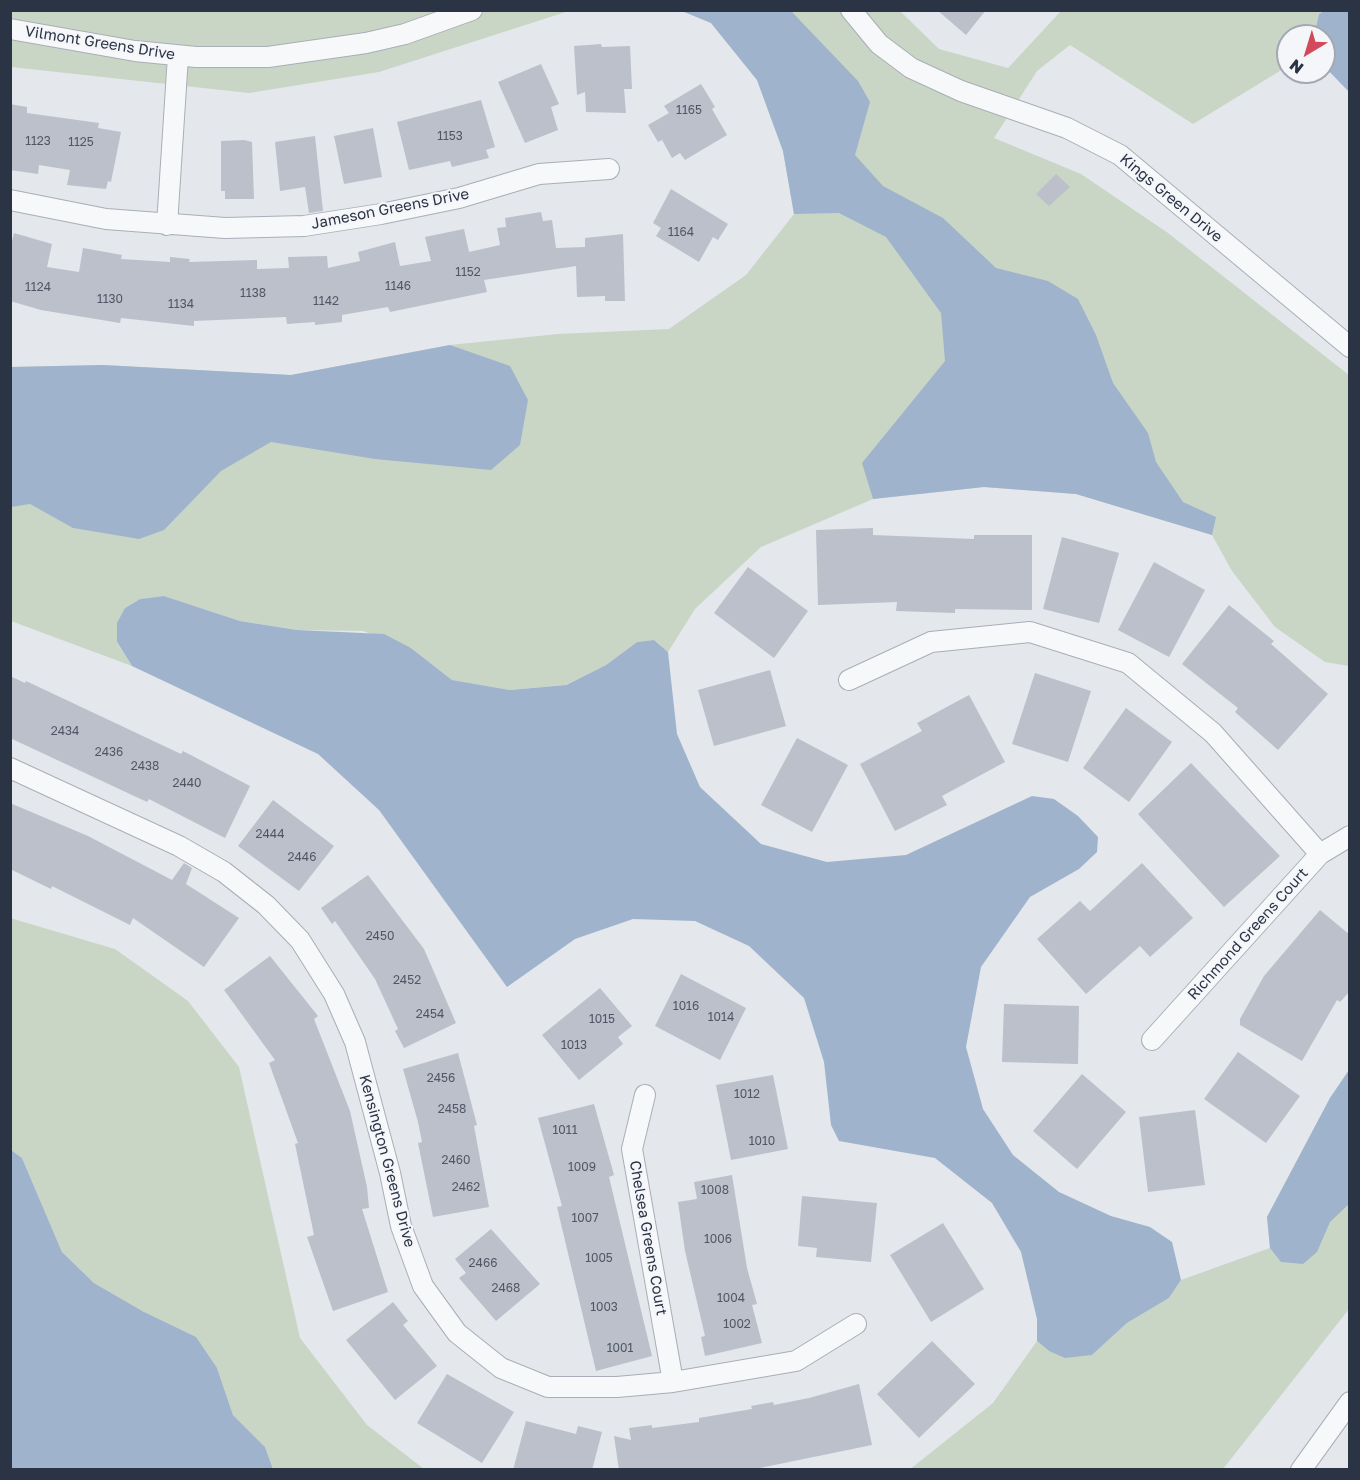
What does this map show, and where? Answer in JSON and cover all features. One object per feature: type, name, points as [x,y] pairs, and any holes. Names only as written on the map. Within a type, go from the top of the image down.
[{"type":"street","name":"Vilmont Greens Drive","points":[[10,29],[135,51],[178,56],[259,57],[321,51],[405,34],[472,10]]},
{"type":"street","name":"Kings Green Drive","points":[[852,11],[879,44],[911,68],[961,91],[1067,128],[1120,154],[1350,347]]},
{"type":"street","points":[[167,225],[178,56]]},
{"type":"street","name":"Jameson Greens Drive","points":[[10,200],[106,219],[167,225],[225,228],[304,226],[381,214],[459,198],[539,174],[609,170]]},
{"type":"street","points":[[849,680],[931,642],[1030,632],[1128,663],[1214,733],[1320,854]]},
{"type":"street","name":"Kensington Greens Drive","points":[[10,768],[179,846],[224,872],[266,905],[300,940],[334,994],[355,1042],[390,1173],[401,1226],[423,1286],[457,1334],[501,1368],[548,1387],[616,1387],[673,1382],[796,1361],[856,1323]]},
{"type":"street","name":"Richmond Greens Court","points":[[1152,1040],[1320,854],[1350,836]]},
{"type":"street","name":"Chelsea Greens Court","points":[[645,1095],[632,1149],[673,1382]]},
{"type":"street","points":[[1301,1470],[1350,1402]]},
{"type":"green space","points":[[11,11],[569,11],[379,72],[249,93],[11,67]]},
{"type":"green space","points":[[682,11],[900,11],[939,49],[1008,68],[1061,11],[1324,11],[1319,14],[1317,24],[1276,24],[1276,73],[1193,124],[1070,45],[1037,71],[994,138],[1081,174],[1168,233],[1349,375],[1349,666],[1325,662],[1275,627],[1232,571],[1212,535],[1076,494],[984,487],[873,499],[761,547],[695,609],[668,652],[654,640],[637,642],[606,665],[565,685],[510,690],[452,680],[411,648],[363,631],[297,630],[240,621],[164,596],[140,599],[125,608],[117,643],[132,666],[11,621],[10,367],[103,365],[291,375],[450,345],[558,334],[669,329],[746,275],[794,214],[783,151],[757,80],[711,23]]},
{"type":"green space","points":[[10,918],[115,949],[188,1001],[239,1067],[300,1338],[367,1425],[424,1469],[273,1469],[265,1447],[233,1415],[217,1368],[144,1312],[94,1283],[62,1252],[22,1158],[11,1150]]},
{"type":"green space","points":[[1349,1070],[1349,1309],[1223,1469],[909,1470],[993,1403],[1037,1341],[1049,1351],[1092,1355],[1127,1323],[1169,1298],[1181,1280],[1270,1248],[1267,1217],[1330,1098]]},
{"type":"water","points":[[682,11],[791,11],[858,81],[870,102],[855,155],[883,186],[943,218],[996,268],[1048,281],[1078,299],[1096,335],[1113,383],[1148,433],[1156,462],[1183,502],[1216,517],[1212,535],[1076,494],[984,487],[873,499],[862,463],[945,361],[941,313],[886,237],[839,213],[794,214],[783,151],[757,80],[711,23]]},
{"type":"water","points":[[1324,11],[1349,11],[1349,92],[1336,78],[1336,24],[1317,24],[1319,14]]},
{"type":"water","points":[[450,345],[510,366],[528,400],[520,445],[491,470],[375,459],[271,442],[221,471],[164,530],[139,539],[73,528],[30,504],[11,507],[11,367],[103,365],[291,375]]},
{"type":"water","points":[[164,596],[240,621],[297,630],[384,634],[411,648],[452,680],[510,690],[566,685],[606,665],[637,642],[654,640],[668,652],[677,734],[700,787],[761,844],[827,862],[906,855],[1032,796],[1054,799],[1078,816],[1098,837],[1097,852],[1079,869],[1030,897],[981,967],[966,1047],[983,1109],[1013,1155],[1059,1192],[1111,1216],[1150,1227],[1172,1242],[1181,1280],[1169,1298],[1127,1323],[1092,1355],[1065,1358],[1049,1351],[1037,1341],[1037,1319],[1021,1252],[992,1203],[935,1158],[839,1141],[831,1125],[824,1062],[804,998],[749,946],[695,921],[633,919],[575,939],[507,987],[379,810],[318,754],[132,666],[117,642],[117,623],[125,608],[140,599]]},
{"type":"water","points":[[1349,1070],[1349,1204],[1330,1222],[1317,1252],[1303,1264],[1281,1262],[1270,1248],[1267,1217],[1330,1098]]},
{"type":"water","points":[[11,1150],[22,1158],[62,1252],[94,1283],[144,1312],[196,1337],[217,1368],[233,1415],[265,1447],[273,1469],[11,1469]]},
{"type":"building","points":[[937,10],[986,10],[966,35]]},
{"type":"building","points":[[601,44],[602,47],[630,46],[632,89],[624,89],[626,113],[586,112],[585,92],[577,95],[574,46]]},
{"type":"building","points":[[541,64],[559,104],[551,107],[558,130],[525,143],[498,82]]},
{"type":"building","points":[[701,84],[715,107],[712,109],[727,135],[685,160],[680,153],[672,158],[662,140],[658,142],[648,125],[669,113],[664,106]]},
{"type":"building","points":[[481,100],[495,147],[486,150],[489,158],[452,167],[450,161],[409,170],[397,122]]},
{"type":"building","points":[[10,104],[27,107],[27,113],[99,123],[98,128],[121,132],[111,182],[108,181],[106,189],[67,185],[70,170],[39,165],[38,174],[10,170]]},
{"type":"building","points":[[373,128],[382,177],[344,184],[334,136]]},
{"type":"building","points":[[315,136],[323,211],[309,213],[305,187],[280,191],[275,142]]},
{"type":"building","points":[[221,141],[252,142],[254,199],[225,199],[225,191],[221,191]]},
{"type":"building","points":[[1056,174],[1070,187],[1049,206],[1036,194]]},
{"type":"building","points":[[671,189],[728,224],[718,240],[713,237],[699,262],[656,236],[661,228],[653,223]]},
{"type":"building","points":[[541,212],[543,221],[552,220],[556,248],[585,247],[585,238],[623,234],[625,301],[605,301],[605,296],[577,297],[576,266],[484,280],[487,292],[390,312],[388,307],[342,315],[342,322],[315,325],[315,322],[287,324],[286,317],[194,321],[194,326],[121,318],[120,323],[41,310],[10,301],[10,249],[14,233],[52,244],[47,267],[79,272],[83,248],[122,255],[121,259],[170,262],[170,257],[190,259],[189,262],[257,260],[257,269],[289,268],[288,257],[327,256],[328,268],[360,261],[358,252],[395,242],[400,266],[431,261],[425,237],[464,229],[469,252],[500,245],[497,228],[506,227],[505,218]]},
{"type":"building","points":[[873,528],[873,535],[974,539],[974,535],[1032,535],[1032,610],[955,609],[955,613],[896,611],[897,602],[818,605],[816,530]]},
{"type":"building","points":[[1062,537],[1119,553],[1099,623],[1043,609]]},
{"type":"building","points":[[1154,562],[1205,590],[1169,657],[1118,630]]},
{"type":"building","points":[[748,567],[808,611],[774,658],[714,613]]},
{"type":"building","points":[[1229,605],[1274,641],[1271,644],[1328,694],[1278,750],[1235,712],[1238,708],[1182,664]]},
{"type":"building","points":[[770,670],[786,726],[714,746],[698,690]]},
{"type":"building","points":[[1035,673],[1091,691],[1068,762],[1012,744]]},
{"type":"building","points":[[10,676],[25,683],[26,681],[181,754],[183,751],[250,786],[225,838],[149,799],[147,802],[10,738]]},
{"type":"building","points":[[969,695],[1005,762],[942,796],[947,805],[895,831],[860,764],[922,731],[917,723]]},
{"type":"building","points":[[1126,708],[1172,742],[1129,802],[1083,768]]},
{"type":"building","points":[[797,738],[848,765],[812,832],[761,805]]},
{"type":"building","points":[[1191,763],[1280,856],[1224,907],[1138,814]]},
{"type":"building","points":[[273,800],[334,846],[299,891],[238,846]]},
{"type":"building","points":[[10,803],[88,836],[172,880],[184,863],[192,868],[186,884],[239,918],[204,967],[133,918],[130,925],[52,886],[51,889],[10,869]]},
{"type":"building","points":[[1142,863],[1193,918],[1150,957],[1140,946],[1086,994],[1037,939],[1080,901],[1090,911]]},
{"type":"building","points":[[368,875],[424,949],[456,1023],[404,1048],[395,1031],[398,1029],[375,979],[335,921],[332,924],[321,908]]},
{"type":"building","points":[[1320,910],[1350,935],[1350,991],[1340,1002],[1337,1000],[1302,1061],[1240,1025],[1240,1019],[1264,976]]},
{"type":"building","points":[[270,956],[318,1016],[314,1019],[350,1111],[367,1187],[369,1208],[362,1209],[388,1292],[333,1311],[307,1237],[314,1235],[295,1144],[298,1143],[269,1063],[275,1060],[224,990]]},
{"type":"building","points":[[681,974],[746,1008],[720,1060],[655,1026]]},
{"type":"building","points":[[600,988],[632,1026],[618,1037],[623,1044],[579,1080],[542,1035]]},
{"type":"building","points":[[1004,1004],[1079,1006],[1078,1064],[1002,1062]]},
{"type":"building","points":[[1238,1052],[1300,1096],[1266,1143],[1204,1099]]},
{"type":"building","points":[[458,1053],[477,1125],[474,1126],[489,1207],[433,1217],[418,1143],[422,1142],[418,1122],[403,1069]]},
{"type":"building","points":[[1082,1074],[1126,1112],[1077,1169],[1033,1131]]},
{"type":"building","points":[[773,1075],[788,1149],[731,1160],[716,1085]]},
{"type":"building","points":[[594,1104],[614,1175],[609,1177],[652,1356],[596,1371],[557,1207],[562,1206],[538,1118]]},
{"type":"building","points":[[1195,1110],[1205,1185],[1148,1192],[1139,1117]]},
{"type":"building","points":[[732,1175],[747,1268],[757,1304],[752,1305],[762,1343],[705,1356],[701,1337],[705,1336],[685,1251],[678,1202],[697,1199],[694,1182]]},
{"type":"building","points":[[802,1196],[877,1203],[871,1262],[816,1257],[817,1248],[798,1246]]},
{"type":"building","points":[[943,1223],[984,1289],[931,1322],[890,1255]]},
{"type":"building","points":[[491,1229],[540,1284],[496,1321],[459,1278],[466,1273],[455,1259]]},
{"type":"building","points":[[393,1302],[408,1321],[403,1325],[437,1366],[395,1400],[346,1340]]},
{"type":"building","points":[[932,1341],[975,1384],[919,1438],[877,1394]]},
{"type":"building","points":[[447,1374],[514,1412],[482,1463],[417,1423]]},
{"type":"building","points":[[859,1384],[872,1445],[750,1470],[619,1470],[614,1436],[631,1440],[629,1428],[652,1425],[652,1428],[699,1422],[699,1418],[752,1409],[751,1406],[773,1402],[774,1405],[809,1398]]},
{"type":"building","points":[[526,1421],[576,1434],[578,1426],[602,1432],[592,1470],[513,1470]]}]
